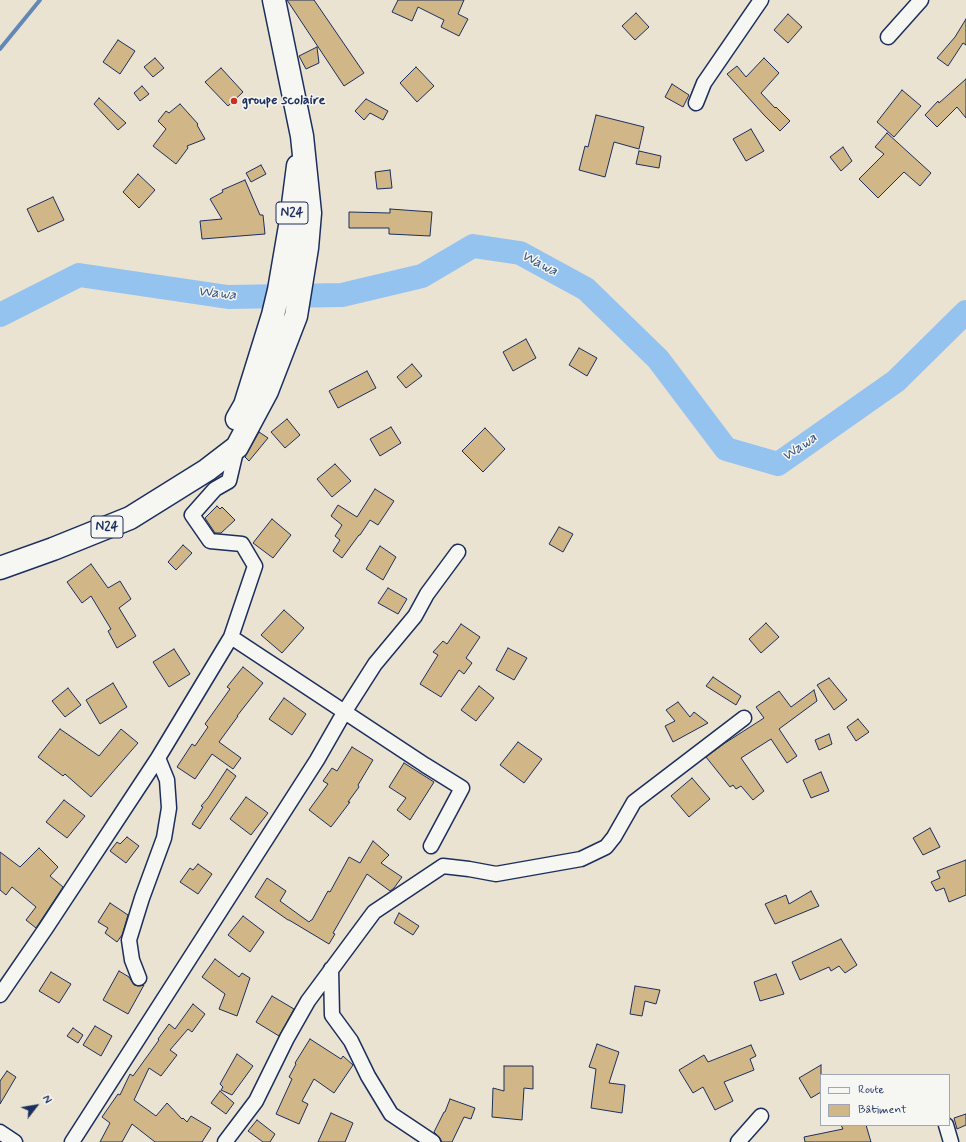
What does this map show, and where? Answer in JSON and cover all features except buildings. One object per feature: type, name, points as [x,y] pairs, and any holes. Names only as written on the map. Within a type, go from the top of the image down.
[{"type":"main road","name":"N24","points":[[207,470],[245,405],[273,315],[289,290],[307,248],[310,213],[302,136],[274,0]]},
{"type":"main road","name":"N24","points":[[0,568],[53,549],[130,518],[207,470],[237,447],[267,390],[296,316],[289,290]]},
{"type":"street","points":[[696,103],[704,83],[761,0]]},
{"type":"street","points":[[888,37],[921,0]]},
{"type":"street","points":[[0,995],[158,758],[231,637],[255,566],[242,544],[210,541],[192,515],[215,490],[229,481],[237,447]]},
{"type":"street","points":[[72,1142],[317,760],[345,711],[375,664],[415,616],[427,594],[458,552]]},
{"type":"street","points":[[231,637],[462,788],[431,846]]},
{"type":"street","points":[[225,1142],[256,1101],[287,1038],[308,1001],[374,912],[443,866],[496,874],[581,858],[606,847],[614,837],[634,802],[744,718]]},
{"type":"street","points":[[140,978],[132,960],[129,940],[142,898],[164,838],[169,808],[167,780],[158,758]]},
{"type":"street","points":[[332,969],[332,1015],[351,1041],[368,1076],[391,1114],[433,1142]]},
{"type":"street","points":[[738,1142],[761,1116]]},
{"type":"street","points":[[946,1126],[951,1142]]},
{"type":"street","points":[[0,1132],[15,1142]]},
{"type":"waterway","points":[[0,49],[40,0]]},
{"type":"waterway","name":"Wawa","points":[[0,315],[79,275],[228,297],[342,295],[422,276],[473,246],[520,253],[586,289],[658,359],[726,449],[778,464],[896,381],[966,312]]},
{"type":"place","name":"groupe scolaire","points":[[234,101]]}]
